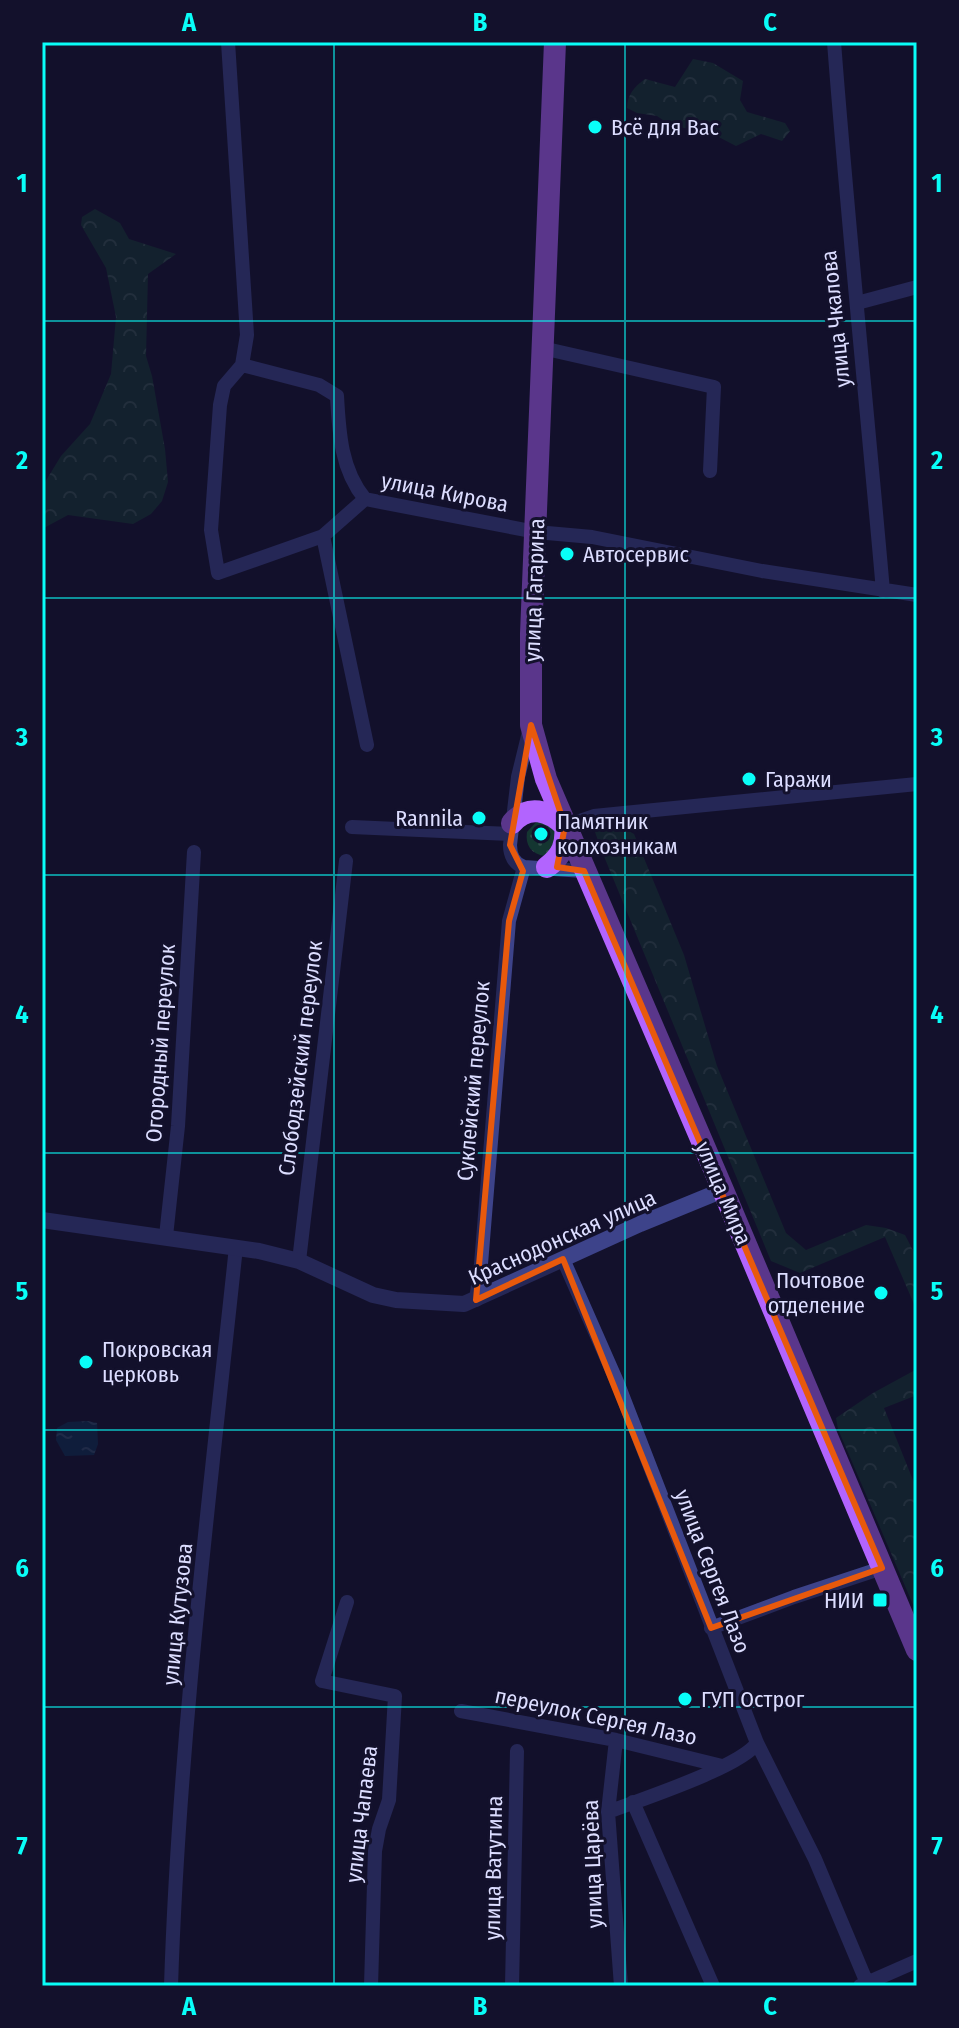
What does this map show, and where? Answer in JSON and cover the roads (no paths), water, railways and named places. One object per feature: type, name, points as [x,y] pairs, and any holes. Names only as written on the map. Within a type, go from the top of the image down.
[{"type":"main road","name":"улица Гагарина","points":[[555,42],[531,634],[531,725],[546,779],[565,826]]},
{"type":"main road","points":[[512,828],[524,813],[534,810],[552,816],[565,826],[563,848],[556,861],[547,867]]},
{"type":"main road","name":"улица Мира","points":[[565,826],[917,1650]]},
{"type":"street","points":[[228,42],[247,335],[242,365],[224,386],[220,405],[211,530],[218,573],[323,536],[365,499]]},
{"type":"street","name":"улица Чкалова","points":[[834,42],[883,591]]},
{"type":"street","points":[[857,303],[917,287]]},
{"type":"street","points":[[542,348],[714,387],[710,471]]},
{"type":"street","name":"улица Кирова","points":[[242,365],[319,385],[337,396],[339,439],[352,484],[365,499],[536,532]]},
{"type":"street","points":[[536,532],[592,537],[762,571],[917,595]]},
{"type":"street","points":[[323,536],[367,745]]},
{"type":"street","points":[[531,725],[522,753],[512,828],[512,855],[524,867],[584,871]]},
{"type":"street","points":[[565,826],[594,816],[917,784]]},
{"type":"street","points":[[352,827],[512,828]]},
{"type":"street","name":"Огородный переулок","points":[[166,1236],[178,1126],[194,852]]},
{"type":"street","name":"Слободзейский переулок","points":[[299,1261],[346,861]]},
{"type":"street","name":"Суклейский переулок","points":[[476,1300],[509,921],[524,867]]},
{"type":"street","name":"Краснодонская улица","points":[[42,1220],[283,1255],[373,1295],[452,1305],[476,1300],[723,1190]]},
{"type":"street","name":"улица Кутузова","points":[[171,1986],[194,1655],[236,1247]]},
{"type":"street","name":"улица Сергея Лазо","points":[[563,1259],[618,1384],[757,1743],[815,1859],[864,1985]]},
{"type":"street","points":[[711,1628],[882,1568]]},
{"type":"street","name":"улица Чапаева","points":[[347,1602],[322,1681],[395,1696],[389,1800],[375,1851],[371,1986]]},
{"type":"street","name":"переулок Сергея Лазо","points":[[461,1711],[616,1740],[722,1766]]},
{"type":"street","name":"улица Царёва","points":[[616,1740],[608,1812],[621,1986]]},
{"type":"street","name":"переулок Сергея Лазо","points":[[608,1812],[722,1766],[749,1752],[757,1743]]},
{"type":"street","name":"улица Ватутина","points":[[512,1986],[517,1751]]},
{"type":"street","points":[[633,1802],[713,1986]]},
{"type":"street","points":[[864,1985],[917,1961]]},
{"type":"water","points":[[68,1422],[97,1423],[98,1444],[94,1455],[65,1456],[56,1440],[57,1428]]},
{"type":"place","name":"Всё для Вас","points":[[595,127]]},
{"type":"place","name":"Автосервис","points":[[567,554]]},
{"type":"place","name":"Гаражи","points":[[749,779]]},
{"type":"place","name":"Rannila","points":[[479,818]]},
{"type":"place","name":"Памятник колхозникам","points":[[541,834]]},
{"type":"place","name":"Почтовое отделение","points":[[881,1293]]},
{"type":"place","name":"Покровская церковь","points":[[86,1362]]},
{"type":"place","name":"НИИ","points":[[880,1600]]},
{"type":"place","name":"ГУП Острог","points":[[685,1699]]}]
